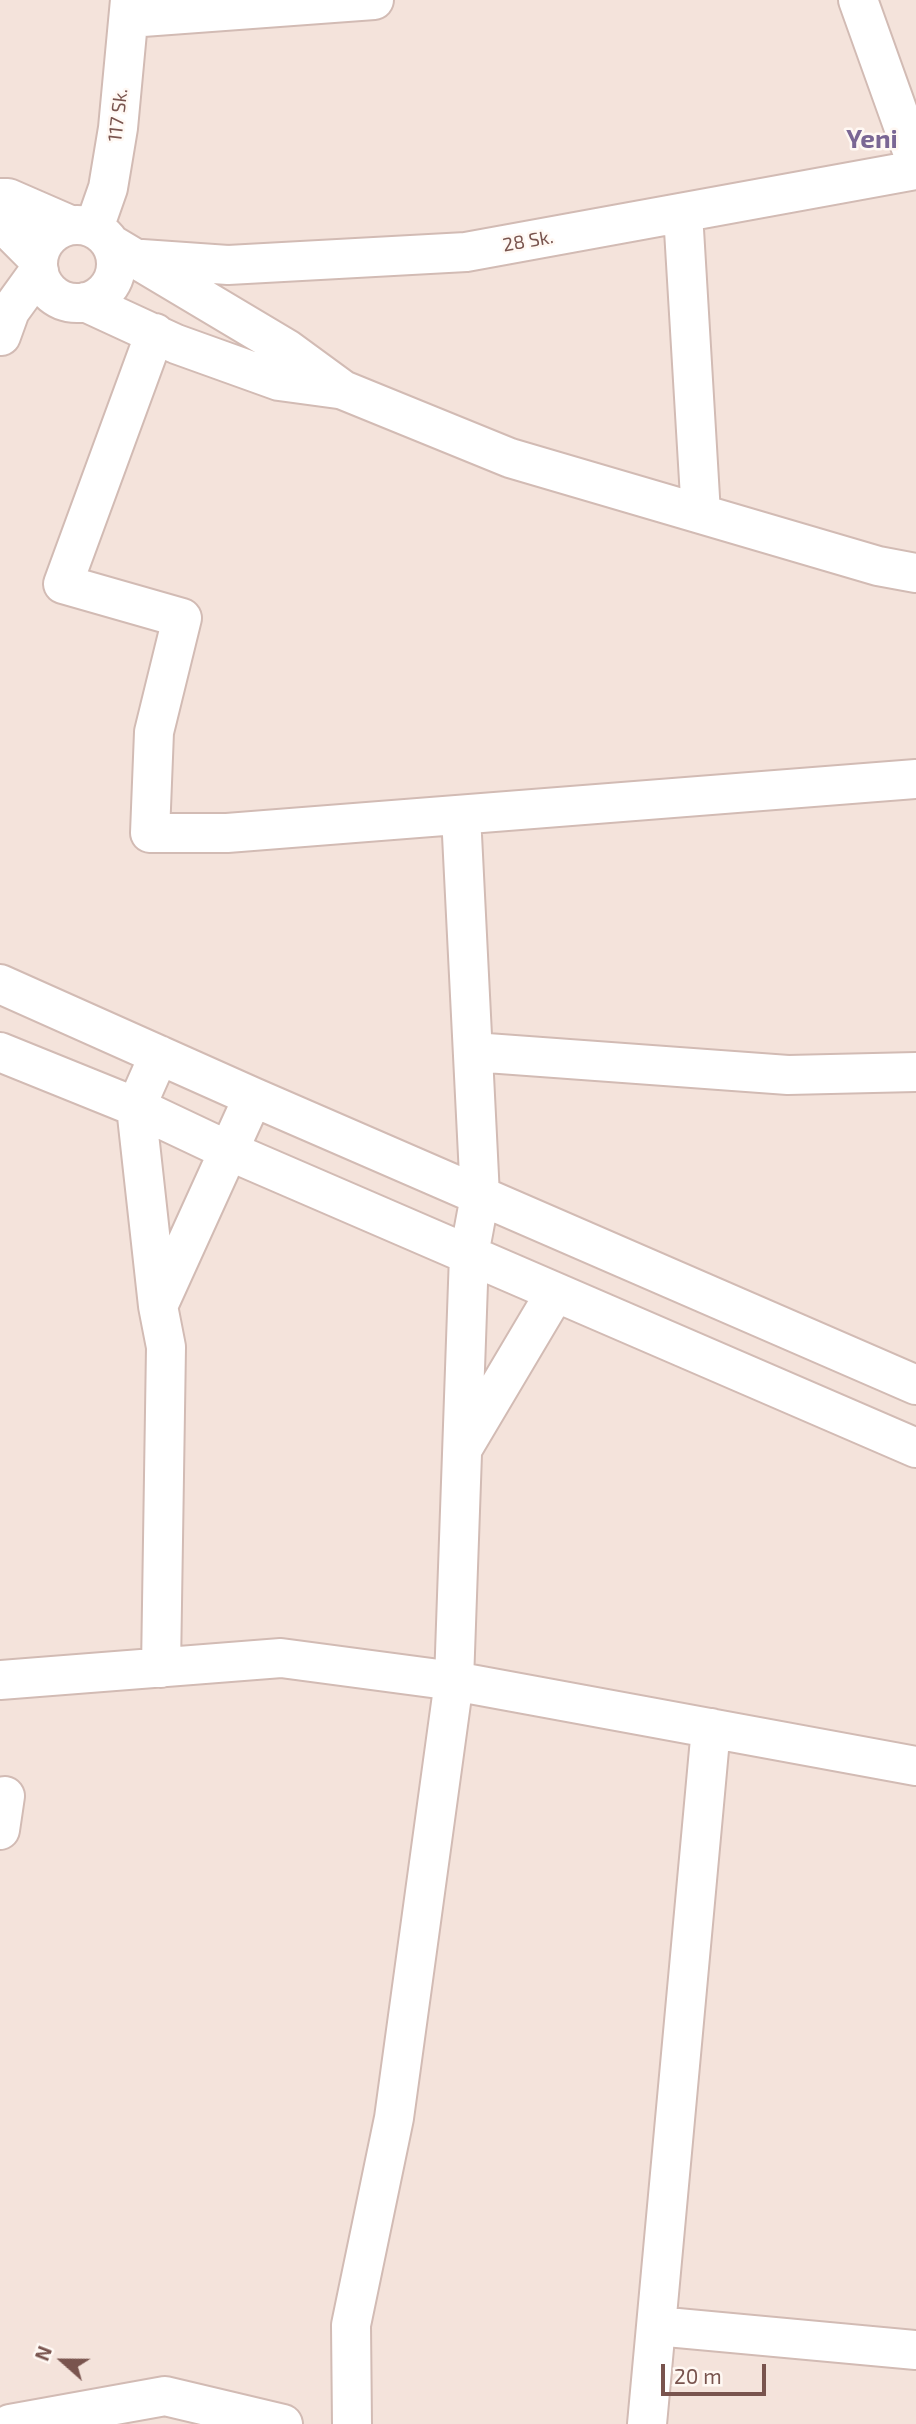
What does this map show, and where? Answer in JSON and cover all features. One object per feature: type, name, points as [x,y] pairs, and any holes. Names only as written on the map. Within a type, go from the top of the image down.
[{"type":"street","points":[[129,9],[374,0]]},
{"type":"street","points":[[858,0],[916,162]]},
{"type":"street","name":"117 Sk.","points":[[103,239],[118,128],[129,9]]},
{"type":"street","name":"28 Sk.","points":[[103,239],[228,265],[466,252],[916,170]]},
{"type":"street","points":[[0,198],[8,198],[103,239],[287,349],[344,390],[510,458],[878,566],[916,573]]},
{"type":"street","points":[[683,212],[701,514]]},
{"type":"street","points":[[0,221],[56,283],[176,344],[279,381],[344,390]]},
{"type":"street","points":[[58,229],[103,239],[116,256],[113,280],[96,298],[56,283],[48,237],[58,229]]},
{"type":"street","points":[[0,336],[10,311],[56,283]]},
{"type":"street","points":[[155,333],[63,584],[182,618],[154,732],[150,833],[227,833],[916,779]]},
{"type":"street","points":[[352,2424],[351,2325],[394,2118],[454,1681],[468,1255],[480,1196],[461,815]]},
{"type":"street","points":[[0,984],[916,1385]]},
{"type":"street","points":[[0,1052],[136,1107],[229,1151],[916,1448]]},
{"type":"street","points":[[473,1052],[788,1075],[916,1072]]},
{"type":"street","points":[[159,1055],[136,1107],[158,1306],[166,1347],[161,1668]]},
{"type":"street","points":[[158,1306],[253,1097]]},
{"type":"street","points":[[462,1450],[555,1293]]},
{"type":"street","points":[[0,1680],[281,1658],[454,1681],[916,1766]]},
{"type":"street","points":[[647,2424],[711,1728]]},
{"type":"street","points":[[656,2326],[916,2350]]},
{"type":"street","points":[[10,2424],[165,2396],[283,2424]]},
{"type":"shaded area","points":[[0,0],[916,0],[916,2424],[0,2424]]},
{"type":"district","name":"Yeni","points":[[872,139]]}]
